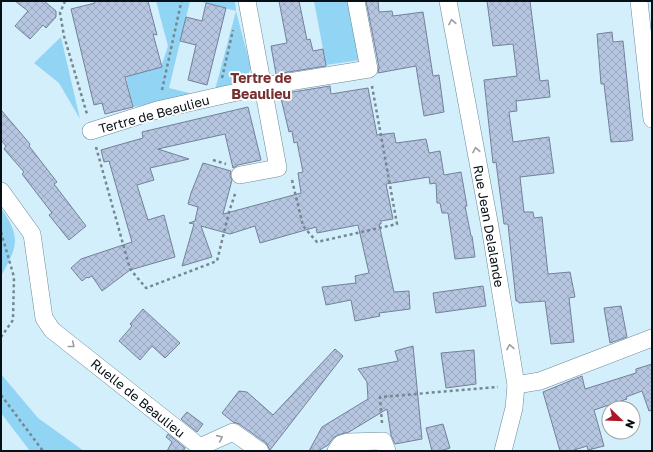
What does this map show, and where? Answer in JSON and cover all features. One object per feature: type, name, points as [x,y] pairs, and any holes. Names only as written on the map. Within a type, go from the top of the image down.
[{"type":"street","points":[[356,1],[369,69]]},
{"type":"street","name":"Rue Jean Delalande","points":[[448,1],[490,227],[516,385],[514,408],[503,451]]},
{"type":"street","points":[[639,1],[652,118]]},
{"type":"street","points":[[240,176],[278,168],[264,86],[247,4]]},
{"type":"street","name":"Tertre de Beaulieu","points":[[91,131],[157,110],[264,86],[369,69]]},
{"type":"street","name":"Ruelle de Beaulieu","points":[[1,191],[32,234],[44,318],[52,330],[200,447],[233,432],[260,451]]},
{"type":"street","points":[[516,385],[540,381],[652,338]]},
{"type":"street","points":[[336,451],[341,444],[348,442],[385,446]]},
{"type":"path","points":[[65,1],[60,13],[64,36],[130,269],[146,288],[217,262],[229,212],[240,176]]},
{"type":"path","points":[[157,110],[181,2]]},
{"type":"path","points":[[217,97],[236,21],[247,4]]},
{"type":"path","points":[[278,168],[291,177],[303,226],[318,242],[397,224],[369,69]]},
{"type":"path","points":[[1,232],[14,277],[13,320],[1,337]]},
{"type":"path","points":[[385,446],[380,397],[516,385]]},
{"type":"path","points":[[1,395],[43,451]]},
{"type":"shaded area","points":[[156,1],[190,1],[169,88],[197,95],[133,107],[126,77],[161,67],[168,46]]},
{"type":"shaded area","points":[[198,1],[235,1],[236,11]]},
{"type":"shaded area","points":[[314,1],[350,1],[360,60],[326,65]]},
{"type":"shaded area","points":[[236,11],[251,68],[245,79],[241,82],[215,90]]},
{"type":"shaded area","points":[[61,37],[80,119],[59,83],[34,63]]},
{"type":"shaded area","points":[[1,208],[12,227],[15,242],[11,257],[1,276]]},
{"type":"shaded area","points":[[1,374],[38,418],[84,451],[30,451],[1,413]]},
{"type":"building","points":[[15,1],[44,1],[56,11],[56,17],[46,28],[43,25],[30,39],[15,26],[28,11]]},
{"type":"building","points":[[94,1],[148,1],[157,35],[153,34],[162,67],[125,77],[133,107],[105,114],[102,103],[94,105],[71,9],[95,3]]},
{"type":"building","points":[[279,1],[299,1],[307,40],[310,39],[313,51],[323,49],[326,66],[276,74],[271,46],[287,43]]},
{"type":"building","points":[[366,1],[378,1],[379,12],[392,11],[393,16],[423,12],[433,76],[439,75],[444,112],[424,116],[416,66],[378,73],[379,67]]},
{"type":"building","points":[[487,1],[530,1],[540,81],[548,80],[550,97],[516,101],[517,111],[509,112],[513,142],[549,137],[554,173],[520,177],[524,212],[533,212],[534,218],[542,217],[548,274],[570,272],[575,297],[569,298],[574,342],[551,344],[545,301],[519,303],[516,301],[508,224],[504,224],[496,162],[493,163],[484,80],[517,76],[513,44],[493,46]]},
{"type":"building","points":[[206,3],[226,8],[207,85],[188,80],[196,45],[180,41],[186,17],[202,21]]},
{"type":"building","points":[[612,32],[613,42],[623,41],[633,140],[628,141],[611,142],[604,84],[601,84],[597,34]]},
{"type":"building","points":[[330,86],[331,94],[368,88],[377,135],[394,133],[396,143],[426,139],[429,153],[440,151],[444,175],[461,172],[467,206],[465,206],[475,257],[455,259],[448,213],[442,213],[440,203],[437,203],[436,183],[430,184],[429,177],[386,184],[393,219],[381,221],[381,224],[379,224],[394,292],[409,291],[410,309],[379,313],[380,316],[355,321],[351,300],[326,305],[322,287],[356,283],[355,276],[369,273],[358,225],[317,233],[316,227],[260,243],[255,226],[230,234],[201,226],[212,257],[182,266],[194,224],[189,223],[195,221],[198,207],[188,204],[203,163],[231,171],[230,176],[232,180],[223,214],[301,193],[298,173],[303,172],[297,142],[294,143],[292,131],[289,132],[280,94]]},
{"type":"building","points":[[248,107],[261,160],[238,165],[233,168],[225,134],[158,149],[189,159],[150,168],[154,180],[137,185],[148,220],[164,215],[175,257],[130,270],[102,291],[92,276],[87,277],[82,281],[71,268],[81,259],[132,242],[109,161],[104,162],[101,150],[143,138],[142,132]]},
{"type":"building","points":[[1,110],[30,144],[29,146],[57,182],[54,184],[86,226],[69,240],[49,215],[52,213],[22,174],[24,172],[4,149],[6,146],[1,140]]},
{"type":"building","points":[[483,286],[486,306],[436,313],[433,293]]},
{"type":"building","points":[[621,306],[627,337],[610,343],[604,308]]},
{"type":"building","points":[[143,309],[180,343],[165,358],[152,346],[140,360],[119,341],[132,326],[130,324]]},
{"type":"building","points":[[413,346],[422,439],[395,444],[391,435],[387,409],[349,432],[333,438],[328,445],[318,451],[309,451],[322,427],[368,399],[367,382],[358,369],[398,361],[395,351]]},
{"type":"building","points":[[335,349],[343,356],[270,450],[266,443],[239,424],[233,422],[222,413],[239,391],[247,392],[273,415]]},
{"type":"building","points":[[474,350],[476,384],[446,388],[441,353]]},
{"type":"building","points":[[652,364],[652,410],[649,411],[642,391],[626,397],[627,399],[624,400],[601,400],[601,408],[594,410],[601,440],[604,446],[588,450],[587,446],[571,451],[560,451],[543,392],[582,376],[585,389],[636,373],[636,369]]},
{"type":"building","points":[[187,412],[203,424],[197,432],[181,419]]},
{"type":"building","points":[[443,424],[450,448],[440,451],[432,451],[426,428]]},
{"type":"building","points":[[168,434],[185,448],[183,451],[167,451],[172,442],[166,437]]},
{"type":"district","name":"Tertre de Beaulieu","points":[[261,86]]}]
